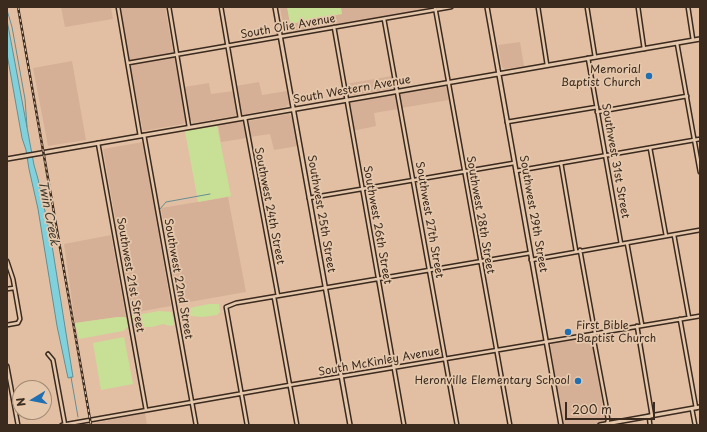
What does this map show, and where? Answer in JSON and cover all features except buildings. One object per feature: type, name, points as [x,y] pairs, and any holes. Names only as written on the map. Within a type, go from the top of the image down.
[{"type":"main road","name":"Southwest 25th Street","points":[[275,7],[350,425]]},
{"type":"main road","name":"Southwest 29th Street","points":[[487,7],[561,425]]},
{"type":"main road","name":"South Western Avenue","points":[[7,159],[700,39]]},
{"type":"main road","points":[[600,425],[700,407]]},
{"type":"street","name":"Southwest 22nd Street","points":[[118,7],[196,425]]},
{"type":"street","points":[[169,7],[189,127]]},
{"type":"street","points":[[221,7],[240,118]]},
{"type":"street","name":"South Olie Avenue","points":[[128,63],[384,19],[435,8],[451,7]]},
{"type":"street","points":[[538,7],[547,65]]},
{"type":"street","points":[[587,7],[595,57]]},
{"type":"street","points":[[638,7],[644,49]]},
{"type":"street","points":[[688,7],[693,40]]},
{"type":"street","name":"Southwest 28th Street","points":[[435,8],[510,425]]},
{"type":"street","name":"Southwest 27th Street","points":[[384,19],[457,425]]},
{"type":"street","name":"Southwest 26th Street","points":[[334,27],[404,425]]},
{"type":"street","points":[[677,43],[700,172]]},
{"type":"street","name":"Southwest 31st Street","points":[[588,58],[621,244]]},
{"type":"street","points":[[597,112],[687,96]]},
{"type":"street","points":[[507,122],[597,107]]},
{"type":"street","name":"Southwest 24th Street","points":[[245,118],[297,425]]},
{"type":"street","points":[[516,171],[700,139]]},
{"type":"street","name":"Southwest 21st Street","points":[[98,143],[146,410]]},
{"type":"street","points":[[650,148],[666,236]]},
{"type":"street","points":[[309,198],[514,163]]},
{"type":"street","points":[[561,163],[576,252]]},
{"type":"street","points":[[531,260],[580,250],[700,230]]},
{"type":"street","points":[[674,234],[689,318]]},
{"type":"street","points":[[627,243],[642,325]]},
{"type":"street","points":[[580,250],[595,334],[593,336],[606,405],[607,424]]},
{"type":"street","points":[[247,425],[226,307],[236,303],[530,253]]},
{"type":"street","points":[[7,261],[12,275],[20,321],[18,323],[7,325]]},
{"type":"street","points":[[7,289],[14,288]]},
{"type":"street","name":"South McKinley Avenue","points":[[64,425],[342,376],[700,316]]},
{"type":"street","points":[[680,319],[694,408],[695,425]]},
{"type":"street","points":[[637,326],[650,425]]},
{"type":"street","points":[[48,354],[54,360],[64,425]]},
{"type":"street","points":[[7,366],[18,425]]},
{"type":"shaded area","points":[[61,7],[111,7],[113,19],[65,27]]},
{"type":"shaded area","points":[[118,7],[165,7],[186,121],[183,124],[143,131]]},
{"type":"shaded area","points":[[280,7],[431,7],[431,9],[285,34]]},
{"type":"shaded area","points":[[520,42],[524,66],[505,69],[502,67],[498,45]]},
{"type":"shaded area","points":[[72,61],[86,140],[48,146],[33,68]]},
{"type":"shaded area","points":[[392,76],[394,86],[391,89],[349,96],[347,94],[345,84]]},
{"type":"shaded area","points":[[259,82],[262,95],[287,91],[289,104],[285,107],[242,115],[236,86]]},
{"type":"shaded area","points":[[209,83],[211,94],[234,91],[237,113],[235,116],[193,123],[190,119],[184,87]]},
{"type":"shaded area","points":[[444,86],[447,89],[449,100],[401,108],[399,97],[402,93]]},
{"type":"shaded area","points":[[392,95],[396,96],[398,109],[374,113],[376,126],[353,131],[348,106],[350,103]]},
{"type":"shaded area","points":[[289,114],[292,117],[298,146],[274,150],[270,134],[250,137],[249,121]]},
{"type":"shaded area","points":[[242,121],[247,138],[221,142],[218,125]]},
{"type":"shaded area","points":[[143,142],[171,306],[132,313],[103,149]]},
{"type":"shaded area","points":[[228,197],[246,292],[178,304],[161,208]]},
{"type":"shaded area","points":[[111,235],[126,317],[75,323],[64,244]]},
{"type":"shaded area","name":"Heronville Elementary School","points":[[589,336],[592,338],[605,421],[603,423],[589,425],[564,425],[550,346],[553,342]]},
{"type":"shaded area","points":[[145,413],[147,425],[94,425],[94,423]]},
{"type":"green space","points":[[287,7],[341,7],[342,14],[290,24]]},
{"type":"green space","points":[[217,126],[231,196],[198,202],[197,197],[200,196],[197,196],[185,131]]},
{"type":"green space","points":[[209,304],[219,304],[220,312],[217,315],[182,317],[181,315],[180,310]]},
{"type":"green space","points":[[159,311],[172,312],[174,325],[170,326],[163,324],[152,327],[135,327],[132,316]]},
{"type":"green space","points":[[126,317],[128,327],[123,331],[79,339],[75,323]]},
{"type":"green space","points":[[124,337],[133,384],[101,390],[93,343]]},
{"type":"water","points":[[7,20],[34,165],[51,239],[73,377],[68,378],[57,326],[38,209],[26,150],[22,138],[7,54]]},
{"type":"waterway","name":"Twin Creek","points":[[7,10],[12,27],[25,99],[27,127]]},
{"type":"waterway","points":[[160,209],[166,202],[210,194]]},
{"type":"waterway","name":"Twin Creek","points":[[71,377],[78,417]]},
{"type":"railway","points":[[18,7],[91,425]]},
{"type":"place","name":"Memorial Baptist Church","points":[[649,76]]},
{"type":"place","name":"First Bible Baptist Church","points":[[568,332]]},
{"type":"place","name":"Heronville Elementary School","points":[[578,381]]}]
